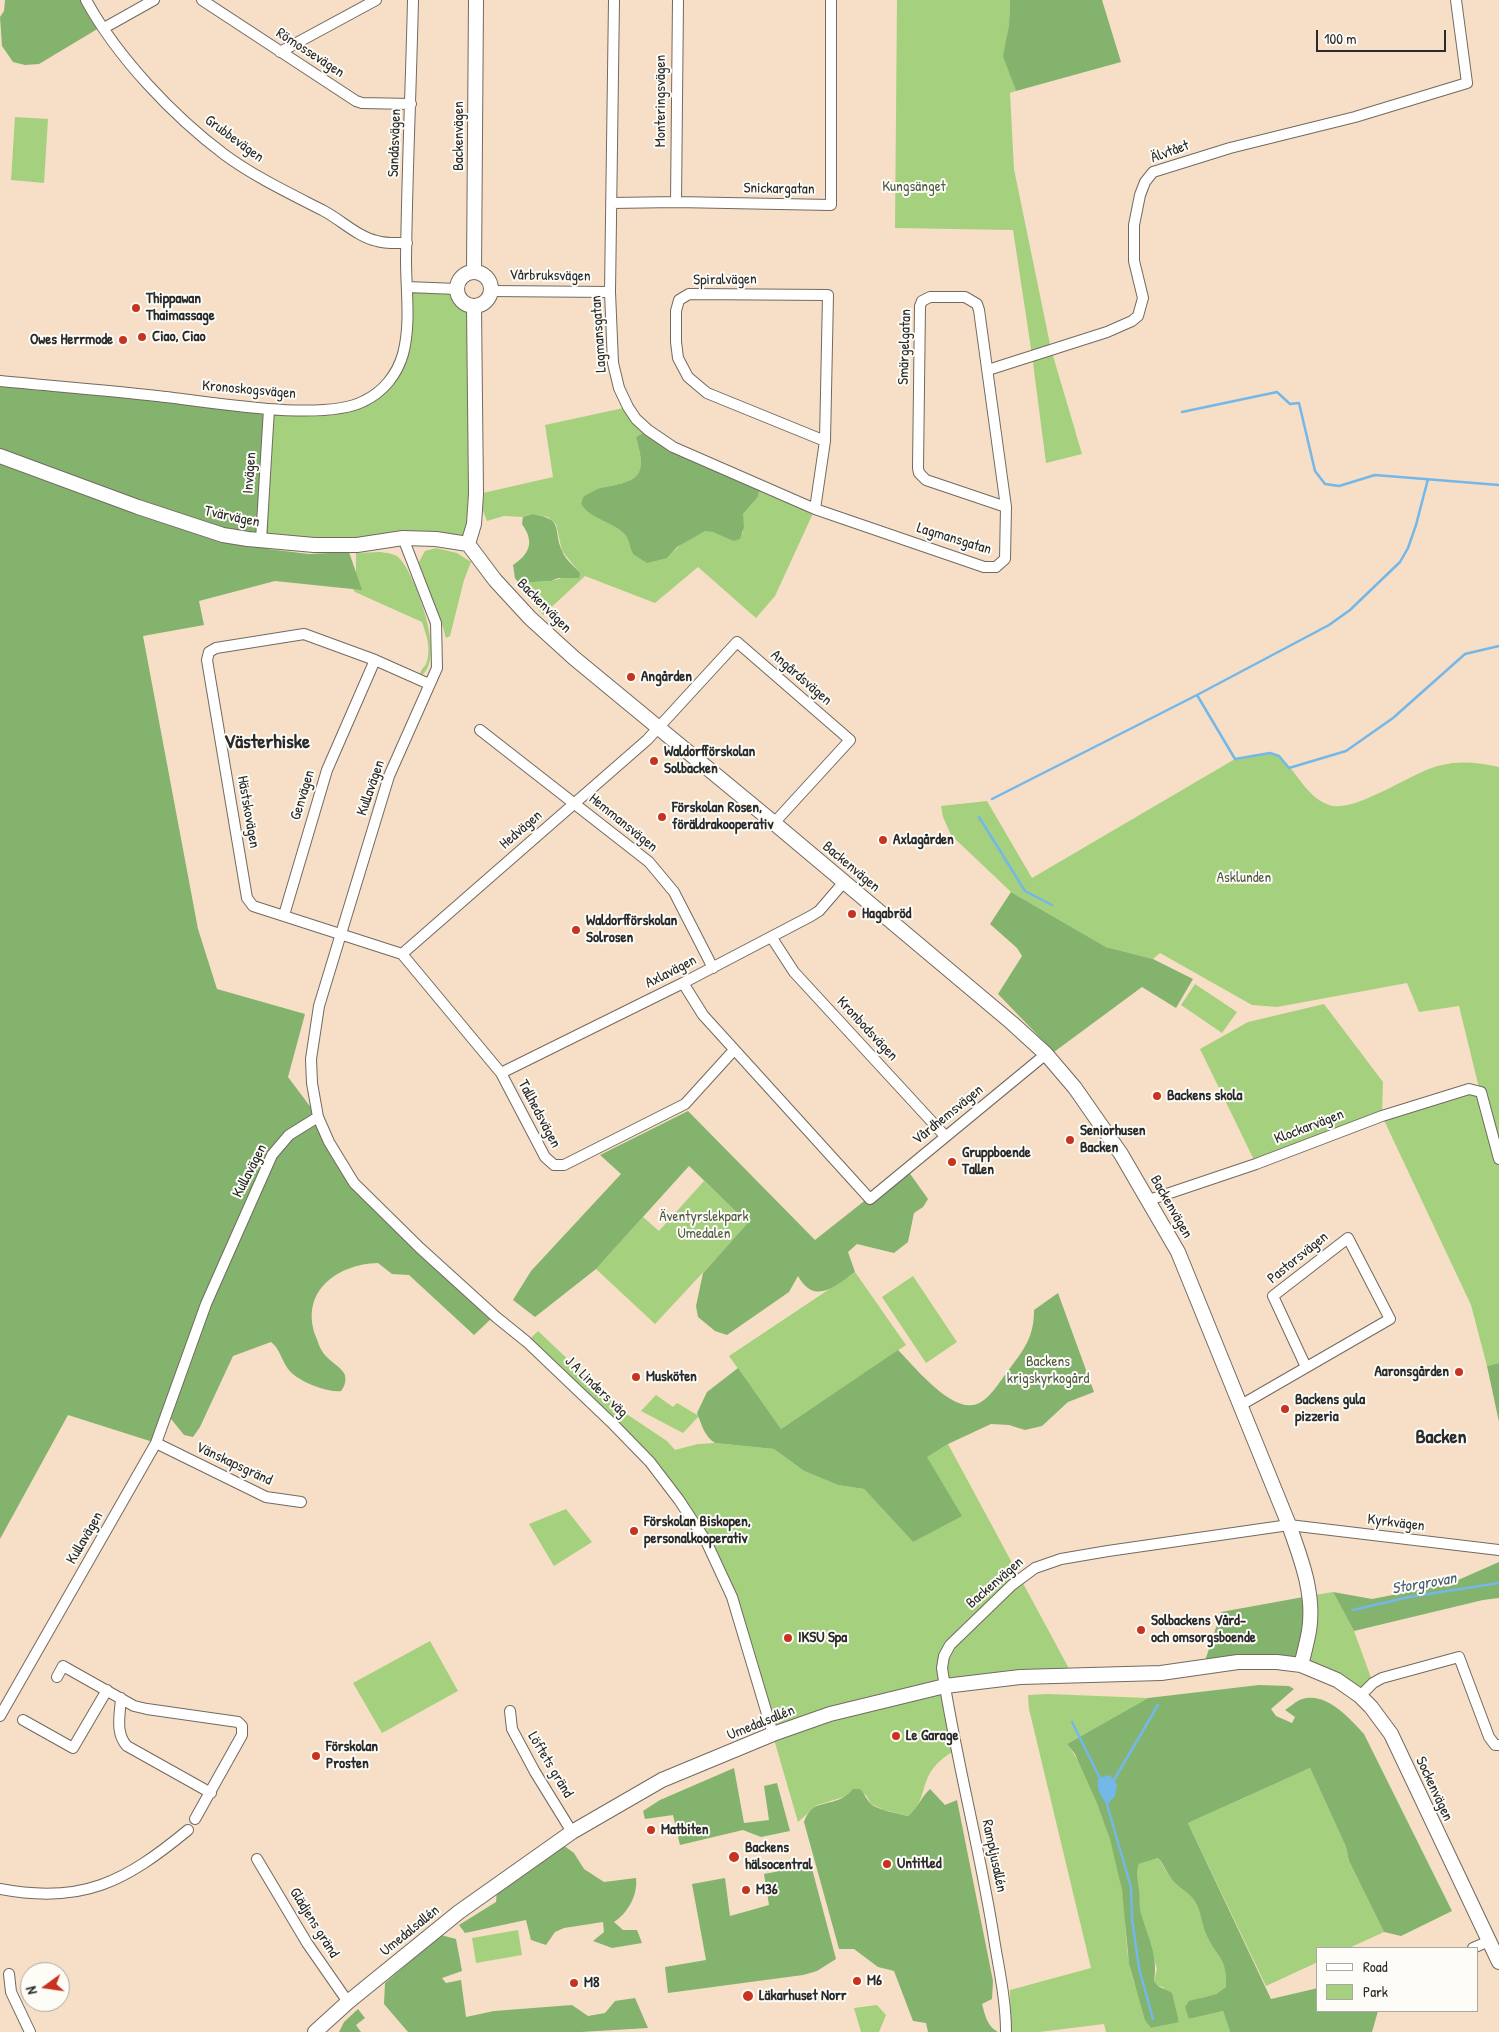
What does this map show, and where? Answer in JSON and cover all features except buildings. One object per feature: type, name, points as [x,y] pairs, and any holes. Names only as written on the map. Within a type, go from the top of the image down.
[{"type":"street","name":"Grubbevägen","points":[[86,0],[128,61],[163,100],[200,135],[226,156],[334,216],[369,238],[387,243],[407,243]]},
{"type":"street","points":[[104,28],[154,0]]},
{"type":"street","name":"Römossevägen","points":[[202,0],[359,102],[411,104]]},
{"type":"street","points":[[280,52],[376,0]]},
{"type":"street","name":"Sandåsvägen","points":[[407,287],[412,0]]},
{"type":"street","name":"Backenvägen","points":[[474,272],[476,0]]},
{"type":"street","name":"Lagmansgatan","points":[[614,0],[610,292],[613,363],[619,388],[636,419],[672,447],[815,509],[984,567],[996,567]]},
{"type":"street","name":"Monteringsvägen","points":[[676,202],[678,0]]},
{"type":"street","name":"Snickargatan","points":[[611,203],[676,202],[831,205],[831,0]]},
{"type":"street","name":"Älvtået","points":[[988,370],[1107,332],[1132,321],[1138,316],[1143,298],[1134,261],[1134,224],[1140,195],[1145,182],[1153,172],[1230,148],[1355,117],[1467,84],[1456,0]]},
{"type":"street","points":[[474,272],[486,278],[490,291],[485,302],[474,306],[463,302],[457,290],[462,277],[474,272]]},
{"type":"street","points":[[407,287],[457,290]]},
{"type":"street","name":"Kronoskogsvägen","points":[[0,381],[269,408],[322,411],[338,409],[363,402],[382,389],[394,375],[403,352],[407,329],[407,287]]},
{"type":"street","name":"Vårbruksvägen","points":[[490,291],[610,292]]},
{"type":"street","name":"Spiralvägen","points":[[815,509],[825,441],[828,295],[689,294],[679,300],[676,311],[676,342],[678,358],[688,377],[707,393],[825,441]]},
{"type":"street","name":"Smärgelgatan","points":[[996,567],[1001,564],[1006,554],[1006,507],[979,310],[977,304],[965,297],[930,297],[922,301],[919,312],[919,473],[926,480],[1006,507]]},
{"type":"street","points":[[468,544],[474,524],[476,494],[474,306]]},
{"type":"street","name":"Invägen","points":[[261,540],[269,408]]},
{"type":"street","name":"Tvärvägen","points":[[0,456],[178,521],[223,535],[314,544],[357,545],[404,538],[436,538],[468,544]]},
{"type":"street","name":"Kullavägen","points":[[0,1716],[156,1443],[206,1304],[272,1155],[289,1135],[318,1117],[312,1083],[312,1041],[319,1006],[389,776],[437,668],[436,624],[404,538]]},
{"type":"street","name":"Backenvägen","points":[[468,544],[495,580],[530,618],[574,658],[1012,1023],[1046,1054],[1075,1088],[1101,1124],[1149,1200],[1178,1252],[1289,1525],[1304,1565],[1309,1596],[1309,1631],[1301,1665]]},
{"type":"street","name":"Hästskovägen","points":[[342,934],[254,906],[247,898],[207,655],[216,648],[304,634],[375,660],[429,684]]},
{"type":"street","name":"Angårdsvägen","points":[[659,728],[736,642],[850,740],[774,823]]},
{"type":"street","name":"Genvägen","points":[[284,915],[326,770],[375,660]]},
{"type":"street","name":"Hedvägen","points":[[402,954],[659,728]]},
{"type":"street","name":"Hemmansvägen","points":[[480,730],[649,862],[681,904],[713,968]]},
{"type":"street","name":"Axlavägen","points":[[501,1073],[772,938],[815,914],[844,882]]},
{"type":"street","points":[[342,934],[402,954]]},
{"type":"street","name":"Kronbodsvägen","points":[[772,938],[794,972],[945,1136]]},
{"type":"street","name":"Tallhedsvägen","points":[[402,954],[501,1073],[545,1157],[549,1162],[558,1166],[564,1165],[685,1104],[734,1050]]},
{"type":"street","points":[[684,983],[699,1010],[734,1050]]},
{"type":"street","name":"Vårdhemsvägen","points":[[734,1050],[870,1199],[1046,1054]]},
{"type":"street","name":"Klockarvägen","points":[[1149,1200],[1256,1164],[1382,1116],[1469,1089],[1480,1092],[1499,1159]]},
{"type":"street","name":"J A Linders väg","points":[[318,1117],[339,1160],[360,1189],[420,1248],[496,1318],[527,1342],[614,1425],[650,1462],[679,1500],[706,1541],[732,1597],[773,1734]]},
{"type":"street","name":"Pastorsvägen","points":[[1241,1405],[1390,1319],[1348,1238],[1273,1296],[1306,1367]]},
{"type":"street","name":"Vänskapsgränd","points":[[156,1443],[266,1497],[301,1502]]},
{"type":"street","name":"Backenvägen","points":[[945,1686],[942,1668],[944,1656],[950,1645],[1012,1585],[1035,1568],[1061,1559],[1108,1551],[1289,1525]]},
{"type":"street","name":"Kyrkvägen","points":[[1289,1525],[1499,1550]]},
{"type":"street","points":[[1360,1696],[1373,1683],[1394,1674],[1459,1658],[1489,1738],[1495,1745],[1499,1745]]},
{"type":"street","name":"Umedalsallén","points":[[315,2032],[348,2002],[459,1912],[572,1832],[662,1780],[773,1734],[830,1714],[945,1686],[1020,1677],[1161,1673],[1238,1662],[1301,1665]]},
{"type":"street","name":"Sockenvägen","points":[[1301,1665],[1337,1680],[1360,1696],[1371,1707],[1391,1734],[1499,1962]]},
{"type":"street","points":[[57,1677],[63,1666],[134,1706],[238,1722],[242,1726],[242,1735],[195,1820]]},
{"type":"street","name":"Rampljusallén","points":[[945,1686],[990,1909],[1005,2007],[1006,2032]]},
{"type":"street","points":[[23,1720],[73,1748],[107,1690]]},
{"type":"street","points":[[121,1698],[119,1730],[121,1739],[127,1746],[211,1793]]},
{"type":"street","name":"Löftets gränd","points":[[510,1711],[512,1729],[535,1772],[572,1832]]},
{"type":"street","points":[[0,1889],[50,1894],[67,1893],[105,1884],[127,1875],[188,1830]]},
{"type":"street","name":"Glädjens gränd","points":[[257,1859],[307,1943],[348,2002]]},
{"type":"street","points":[[1476,1947],[1489,1942]]},
{"type":"street","points":[[9,1974],[11,1992],[30,2032]]},
{"type":"green space","points":[[5,0],[84,0],[99,28],[39,64],[25,65],[13,62],[2,46],[0,17],[4,11]]},
{"type":"green space","name":"Kungsänget","points":[[897,0],[1010,0],[1009,25],[1004,56],[1016,91],[1010,93],[1014,169],[1051,349],[1082,454],[1046,463],[1013,230],[895,228]]},
{"type":"green space","points":[[1010,0],[1102,0],[1121,62],[1016,91],[1003,56],[1009,25]]},
{"type":"green space","points":[[15,117],[48,119],[44,183],[11,180]]},
{"type":"green space","points":[[407,287],[457,289],[459,296],[468,305],[476,494],[468,544],[403,538],[349,552],[314,545],[261,540],[269,409],[322,411],[372,396],[401,360]]},
{"type":"green space","points":[[0,381],[269,409],[268,549],[309,554],[349,552],[362,590],[275,581],[199,601],[204,625],[143,636],[198,929],[217,989],[305,1014],[288,1077],[318,1117],[345,1171],[494,1316],[474,1335],[409,1275],[392,1274],[378,1263],[349,1269],[336,1275],[317,1294],[313,1307],[312,1321],[320,1348],[345,1375],[344,1387],[341,1391],[320,1388],[298,1378],[288,1369],[271,1342],[233,1356],[200,1427],[193,1437],[184,1435],[167,1414],[156,1443],[68,1415],[0,1539]]},
{"type":"green space","points":[[628,407],[648,430],[636,437],[641,459],[639,472],[627,482],[600,488],[583,497],[581,504],[590,514],[621,531],[627,538],[633,554],[667,558],[696,534],[707,531],[717,533],[733,541],[743,533],[743,514],[758,497],[760,486],[815,509],[775,596],[756,618],[698,567],[655,603],[585,576],[543,615],[520,585],[551,581],[580,573],[562,551],[556,524],[548,517],[533,514],[523,517],[504,516],[487,521],[483,511],[483,493],[553,477],[545,425]]},
{"type":"green space","points":[[648,430],[760,486],[758,497],[743,514],[744,527],[740,539],[733,541],[713,532],[705,531],[677,547],[667,558],[647,563],[633,554],[627,538],[621,531],[590,514],[585,509],[581,504],[583,497],[598,489],[622,483],[636,476],[641,464],[636,437]]},
{"type":"green space","points":[[533,514],[543,516],[554,522],[563,554],[580,573],[579,578],[558,578],[551,581],[520,585],[515,578],[513,565],[524,556],[529,546],[528,536],[522,524],[523,517]]},
{"type":"green space","points":[[436,548],[457,553],[471,562],[464,580],[450,636],[446,638],[424,581],[419,562],[425,551]]},
{"type":"green space","points":[[379,552],[393,554],[400,559],[420,599],[430,634],[431,651],[429,665],[423,674],[420,674],[428,656],[428,641],[422,622],[355,592],[347,580],[356,573],[356,553]]},
{"type":"green space","name":"Asklunden","points":[[1270,753],[1286,763],[1311,794],[1329,805],[1340,806],[1369,798],[1415,775],[1442,765],[1470,763],[1499,767],[1499,1363],[1487,1366],[1471,1305],[1382,1116],[1256,1164],[1200,1049],[1248,1022],[1324,1004],[1383,1082],[1382,1115],[1429,1101],[1480,1092],[1459,1006],[1419,1012],[1407,983],[1277,1007],[1252,1005],[1160,953],[1153,959],[1106,947],[1011,892],[951,835],[943,817],[941,806],[987,801],[1032,878],[1235,759]]},
{"type":"green space","points":[[1011,892],[1106,947],[1153,959],[1193,979],[1176,1008],[1142,987],[1054,1052],[998,994],[1022,956],[1017,948],[990,924]]},
{"type":"green space","points":[[1195,984],[1237,1012],[1222,1033],[1181,1005]]},
{"type":"green space","points":[[688,1111],[815,1240],[906,1168],[928,1199],[923,1207],[914,1213],[908,1242],[894,1253],[857,1244],[848,1252],[855,1272],[840,1283],[818,1292],[811,1290],[798,1276],[789,1292],[727,1335],[715,1331],[698,1317],[696,1306],[703,1273],[748,1223],[689,1166],[596,1269],[535,1317],[513,1300],[531,1271],[621,1174],[600,1155]]},
{"type":"green space","name":"Äventyrslekpark Umedalen","points":[[704,1181],[749,1223],[655,1324],[596,1269],[643,1217],[659,1231]]},
{"type":"green space","points":[[855,1272],[906,1345],[781,1429],[729,1356]]},
{"type":"green space","points":[[913,1276],[957,1342],[926,1363],[882,1297]]},
{"type":"green space","name":"Backens krigskyrkogård","points":[[1058,1293],[1094,1392],[1068,1402],[1042,1426],[1025,1430],[1009,1425],[991,1424],[948,1444],[927,1457],[962,1516],[913,1542],[864,1489],[838,1485],[804,1471],[774,1449],[715,1443],[706,1434],[697,1413],[707,1392],[738,1368],[781,1429],[898,1350],[923,1377],[945,1396],[967,1405],[977,1404],[982,1402],[994,1389],[1027,1343],[1034,1320],[1034,1310]]},
{"type":"green space","points":[[538,1331],[625,1413],[667,1441],[675,1450],[698,1444],[715,1443],[774,1449],[804,1471],[838,1485],[864,1489],[913,1542],[926,1457],[948,1444],[1073,1676],[945,1686],[957,1749],[933,1768],[919,1802],[908,1816],[884,1810],[871,1804],[866,1795],[854,1789],[844,1797],[817,1805],[798,1822],[740,1622],[724,1577],[650,1462],[527,1342]]},
{"type":"green space","points":[[1499,1363],[1499,1422],[1487,1366]]},
{"type":"green space","points":[[656,1395],[673,1407],[677,1403],[699,1416],[683,1433],[641,1411]]},
{"type":"green space","points":[[566,1509],[592,1542],[554,1566],[529,1524]]},
{"type":"green space","points":[[1499,1562],[1499,1598],[1483,1600],[1354,1631],[1333,1592],[1372,1599],[1449,1584]]},
{"type":"green space","points":[[1333,1592],[1354,1631],[1373,1683],[1360,1696],[1301,1665],[1309,1596]]},
{"type":"green space","points":[[1309,1596],[1301,1665],[1203,1667],[1221,1612]]},
{"type":"green space","points":[[430,1641],[458,1691],[382,1733],[353,1683]]},
{"type":"green space","points":[[1259,1685],[1289,1686],[1294,1689],[1271,1709],[1276,1716],[1292,1723],[1295,1717],[1285,1710],[1302,1699],[1320,1699],[1337,1708],[1364,1734],[1452,1911],[1401,1936],[1384,1932],[1349,1861],[1346,1847],[1310,1768],[1188,1823],[1271,1999],[1316,1988],[1316,2012],[1378,2012],[1372,2032],[1230,2032],[1223,2011],[1189,2019],[1185,2007],[1189,2001],[1216,1994],[1226,1987],[1225,1969],[1223,1962],[1206,1934],[1195,1901],[1178,1886],[1158,1858],[1139,1864],[1137,1874],[1140,1909],[1155,1962],[1154,1981],[1158,1986],[1172,1993],[1179,2022],[1151,2028],[1145,2020],[1129,1964],[1122,1890],[1110,1839],[1097,1803],[1075,1754],[1067,1744],[1148,1698]]},
{"type":"green space","points":[[1028,1695],[1148,1698],[1067,1744],[1095,1794],[1115,1854],[1122,1890],[1129,1963],[1151,2028],[1179,2021],[1163,1987],[1158,1986],[1154,1981],[1157,1969],[1139,1907],[1139,1890],[1135,1873],[1139,1864],[1158,1858],[1178,1886],[1195,1901],[1206,1934],[1223,1962],[1225,1969],[1226,1987],[1216,1994],[1200,1998],[1189,2019],[1223,2011],[1230,2032],[1106,2032],[1104,2024],[1039,2032],[1011,2032],[1010,1990],[1091,1968],[1029,1709]]},
{"type":"green space","points":[[734,1768],[744,1823],[769,1820],[764,1786],[777,1783],[790,1831],[761,1837],[743,1830],[680,1845],[673,1815],[645,1819],[643,1811],[660,1800]]},
{"type":"green space","points":[[1310,1768],[1346,1847],[1349,1861],[1384,1932],[1351,1947],[1316,1947],[1316,1963],[1266,1986],[1188,1823]]},
{"type":"green space","points":[[853,1789],[860,1789],[871,1804],[876,1807],[908,1816],[930,1789],[945,1805],[957,1800],[993,1981],[992,1999],[982,2004],[989,2023],[998,2032],[928,2032],[926,2023],[913,2021],[894,1971],[878,1967],[854,1949],[839,1949],[804,1822],[811,1810],[838,1800]]},
{"type":"green space","points":[[563,1845],[574,1853],[584,1869],[604,1882],[636,1878],[634,1897],[628,1909],[614,1922],[623,1930],[637,1930],[642,1943],[612,1948],[593,1941],[604,1932],[603,1922],[564,1928],[555,1932],[546,1945],[531,1940],[526,1920],[465,1933],[459,1925],[496,1902],[497,1890]]},
{"type":"green space","points":[[811,1865],[836,1959],[817,1971],[803,1975],[668,1993],[665,1967],[706,1960],[692,1884],[725,1878],[730,1916],[769,1905],[764,1874]]},
{"type":"green space","points":[[518,1930],[522,1955],[476,1963],[472,1938]]},
{"type":"green space","points":[[441,1935],[456,1939],[462,1971],[442,1978],[446,1983],[461,1980],[466,2017],[494,2011],[572,2005],[588,2016],[605,2013],[615,2001],[635,1998],[648,2028],[581,2032],[408,2032],[384,2004],[385,1983]]},
{"type":"green space","points":[[877,2005],[886,2015],[879,2032],[861,2032],[854,2008]]},
{"type":"green space","points":[[358,2009],[365,2018],[356,2025],[361,2032],[339,2032],[344,2022]]},
{"type":"water","points":[[1110,1775],[1117,1785],[1115,1796],[1107,1805],[1098,1786],[1098,1778]]},
{"type":"waterway","points":[[1182,412],[1277,392],[1290,404],[1299,403],[1315,471],[1325,484],[1339,486],[1375,475],[1499,485]]},
{"type":"waterway","points":[[992,799],[1197,695],[1329,625],[1350,610],[1400,562],[1408,548],[1416,525],[1428,479]]},
{"type":"waterway","points":[[1197,695],[1235,759],[1270,753],[1279,756],[1289,768],[1346,751],[1393,718],[1465,654],[1499,646]]},
{"type":"waterway","points":[[979,817],[1025,891],[1052,905]]},
{"type":"waterway","name":"Storgrovan","points":[[1353,1610],[1409,1597],[1499,1583]]},
{"type":"waterway","points":[[1114,1780],[1158,1705]]},
{"type":"waterway","points":[[1072,1722],[1100,1778]]},
{"type":"waterway","points":[[1107,1805],[1131,1887],[1132,1919],[1139,1968],[1153,2019]]},
{"type":"place","name":"Thippawan Thaimassage","points":[[136,308]]},
{"type":"place","name":"Ciao, Ciao","points":[[142,337]]},
{"type":"place","name":"Owes Herrmode","points":[[123,340]]},
{"type":"place","name":"Angården","points":[[631,677]]},
{"type":"place","name":"Waldorfförskolan Solbacken","points":[[654,761]]},
{"type":"place","name":"Förskolan Rosen, föräldrakooperativ","points":[[662,817]]},
{"type":"place","name":"Axlagården","points":[[883,840]]},
{"type":"place","name":"Hagabröd","points":[[852,914]]},
{"type":"place","name":"Waldorfförskolan Solrosen","points":[[576,930]]},
{"type":"place","name":"Backens skola","points":[[1157,1096]]},
{"type":"place","name":"Seniorhusen Backen","points":[[1070,1140]]},
{"type":"place","name":"Gruppboende Tallen","points":[[952,1162]]},
{"type":"place","name":"Aaronsgården","points":[[1459,1372]]},
{"type":"place","name":"Musköten","points":[[636,1377]]},
{"type":"place","name":"Backens gula pizzeria","points":[[1285,1409]]},
{"type":"place","name":"Förskolan Biskopen, personalkooperativ","points":[[634,1531]]},
{"type":"place","name":"Solbackens Vård- och omsorgsboende","points":[[1141,1630]]},
{"type":"place","name":"IKSU Spa","points":[[788,1638]]},
{"type":"place","name":"Le Garage","points":[[896,1736]]},
{"type":"place","name":"Förskolan Prosten","points":[[316,1756]]},
{"type":"place","name":"Matbiten","points":[[651,1830]]},
{"type":"place","name":"Backens hälsocentral","points":[[734,1857]]},
{"type":"place","name":"Untitled","points":[[887,1864]]},
{"type":"place","name":"M36","points":[[746,1890]]},
{"type":"place","name":"M6","points":[[857,1981]]},
{"type":"place","name":"M8","points":[[574,1983]]},
{"type":"place","name":"Läkarhuset Norr","points":[[748,1996]]},
{"type":"district","name":"Västerhiske","points":[[267,743]]},
{"type":"district","name":"Backen","points":[[1441,1438]]}]
